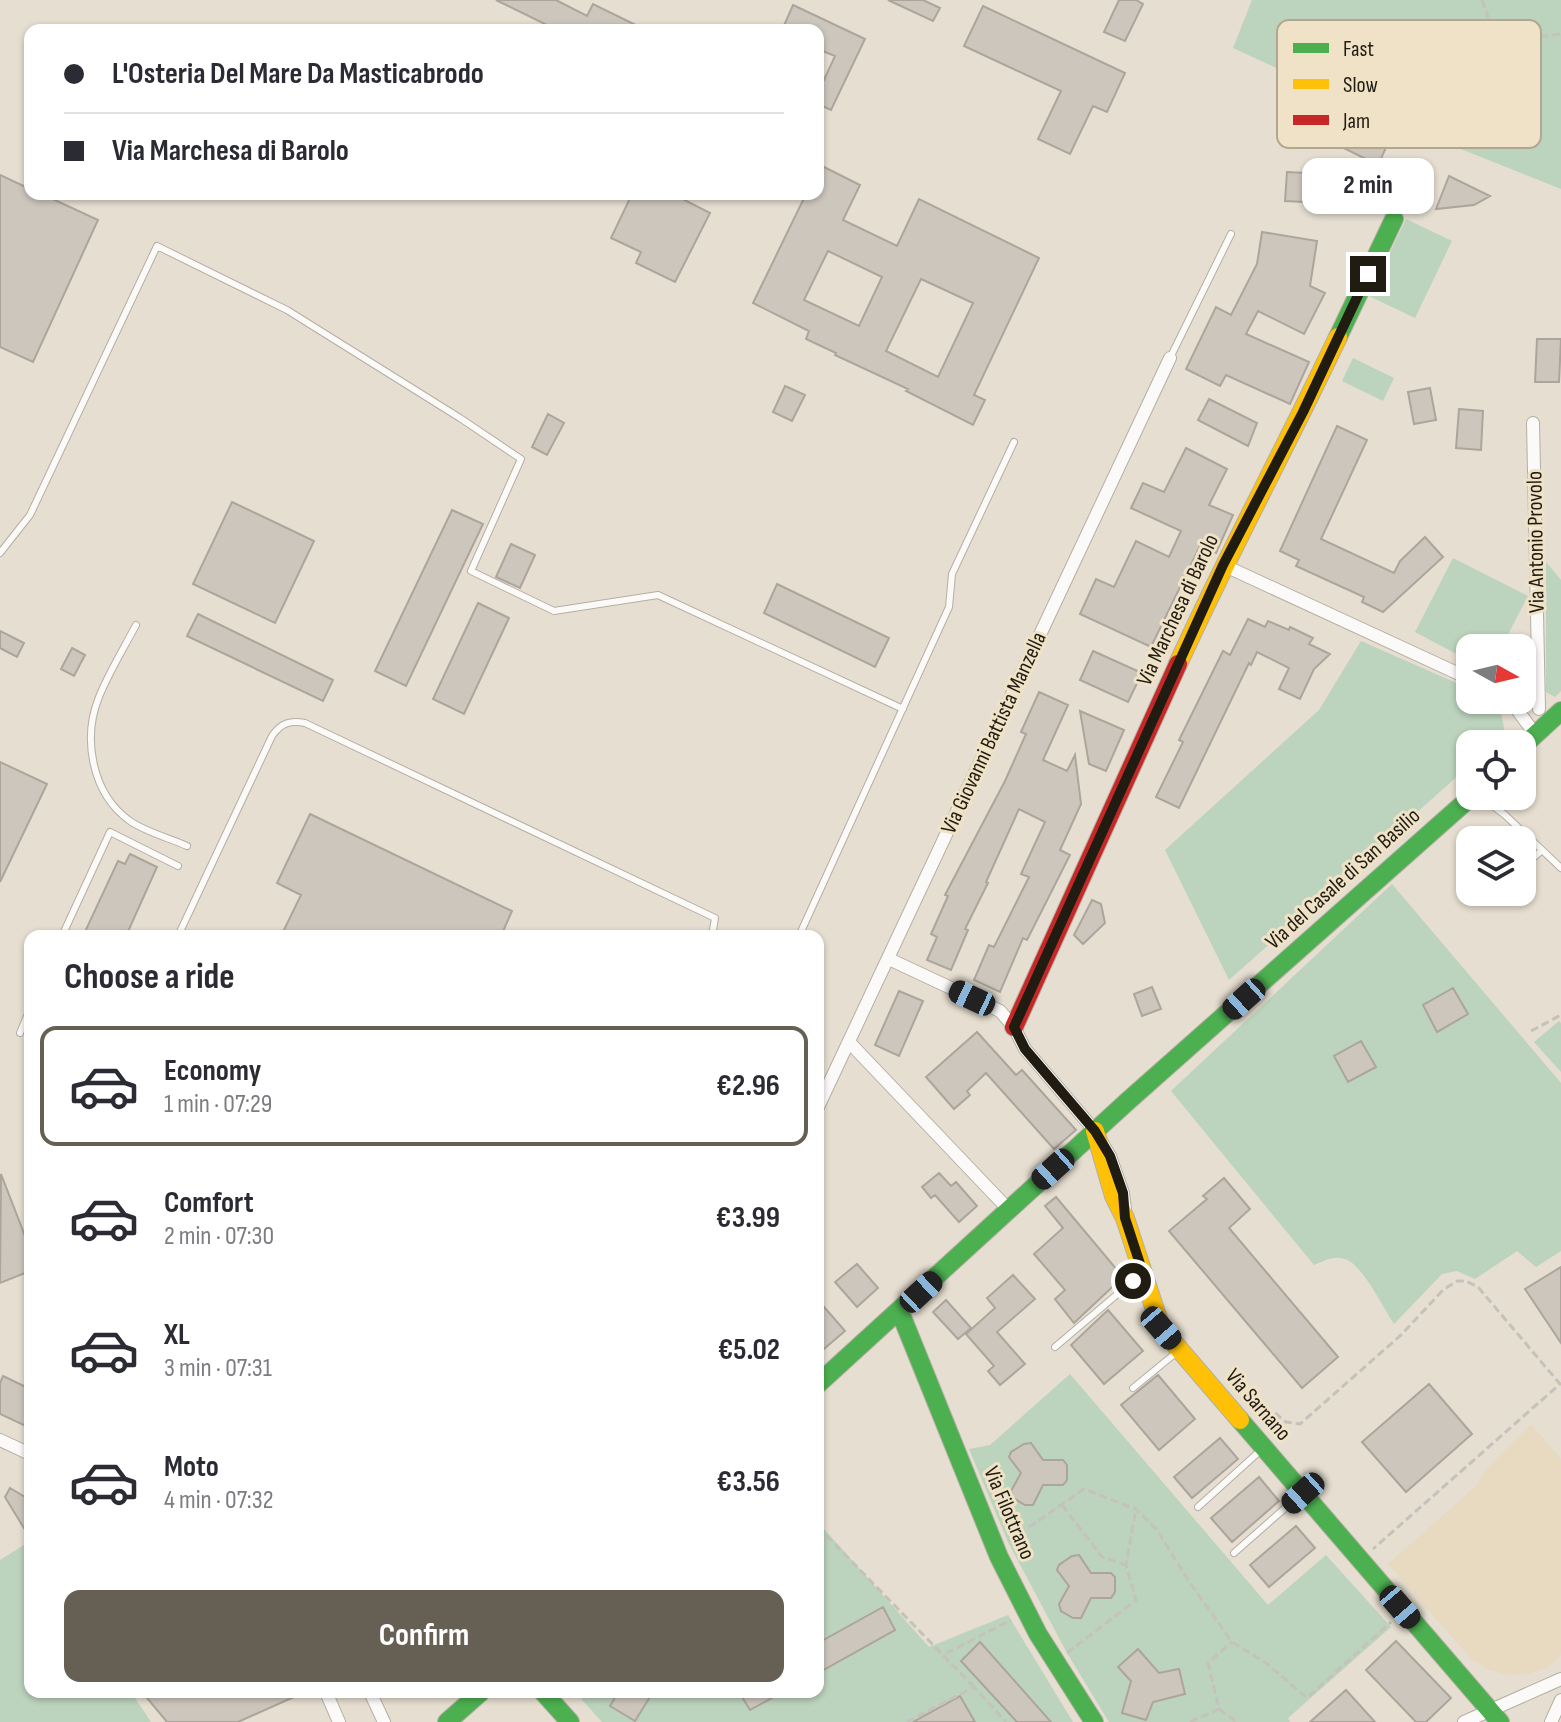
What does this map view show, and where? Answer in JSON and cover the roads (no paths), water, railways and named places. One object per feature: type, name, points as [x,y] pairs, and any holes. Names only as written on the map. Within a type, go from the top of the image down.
[{"type":"street","name":"Via Marchesa di Barolo","points":[[1014,1027],[1223,565],[1303,412],[1394,219]]},
{"type":"street","name":"Via Giovanni Battista Manzella","points":[[824,1094],[1170,358]]},
{"type":"street","name":"Via Antonio Provolo","points":[[1533,423],[1552,712]]},
{"type":"street","points":[[1223,565],[1456,673]]},
{"type":"street","points":[[1536,731],[1552,712]]},
{"type":"street","name":"Via del Casale di San Basilio","points":[[824,1379],[1095,1131],[1456,810]]},
{"type":"street","points":[[889,959],[1000,1011],[1014,1027],[1025,1049],[1095,1131]]},
{"type":"street","points":[[849,1042],[1009,1210]]},
{"type":"street","name":"Via Sarnano","points":[[1095,1131],[1114,1196],[1125,1218],[1161,1328],[1494,1716]]},
{"type":"street","name":"Via Filottrano","points":[[900,1312],[992,1538],[1028,1615],[1094,1722]]},
{"type":"street","points":[[0,1440],[24,1451]]},
{"type":"street","points":[[1464,1722],[1494,1716],[1512,1702],[1561,1679]]},
{"type":"street","points":[[329,1698],[339,1722]]},
{"type":"street","points":[[373,1698],[384,1722]]},
{"type":"street","points":[[447,1722],[474,1698]]},
{"type":"street","points":[[548,1698],[570,1722]]},
{"type":"street","points":[[1551,1722],[1561,1700]]},
{"type":"lane","points":[[1170,358],[1231,234]]},
{"type":"lane","points":[[0,553],[30,515],[157,246],[287,310],[521,459],[471,571],[554,611],[658,595],[903,709]]},
{"type":"lane","points":[[802,930],[949,607],[952,574],[1014,442]]},
{"type":"lane","points":[[136,625],[98,699],[91,736],[93,768],[113,807],[132,823],[187,846]]},
{"type":"lane","points":[[181,930],[272,736],[277,728],[295,721],[715,918],[713,930]]},
{"type":"lane","points":[[1496,810],[1561,868]]},
{"type":"lane","points":[[65,930],[110,832],[178,866]]},
{"type":"lane","points":[[1536,855],[1542,850]]},
{"type":"lane","points":[[20,1033],[24,1023]]},
{"type":"lane","points":[[1055,1347],[1143,1273]]},
{"type":"lane","points":[[1133,1388],[1179,1349]]},
{"type":"lane","points":[[1198,1507],[1264,1448]]},
{"type":"lane","points":[[1234,1553],[1303,1493]]}]
